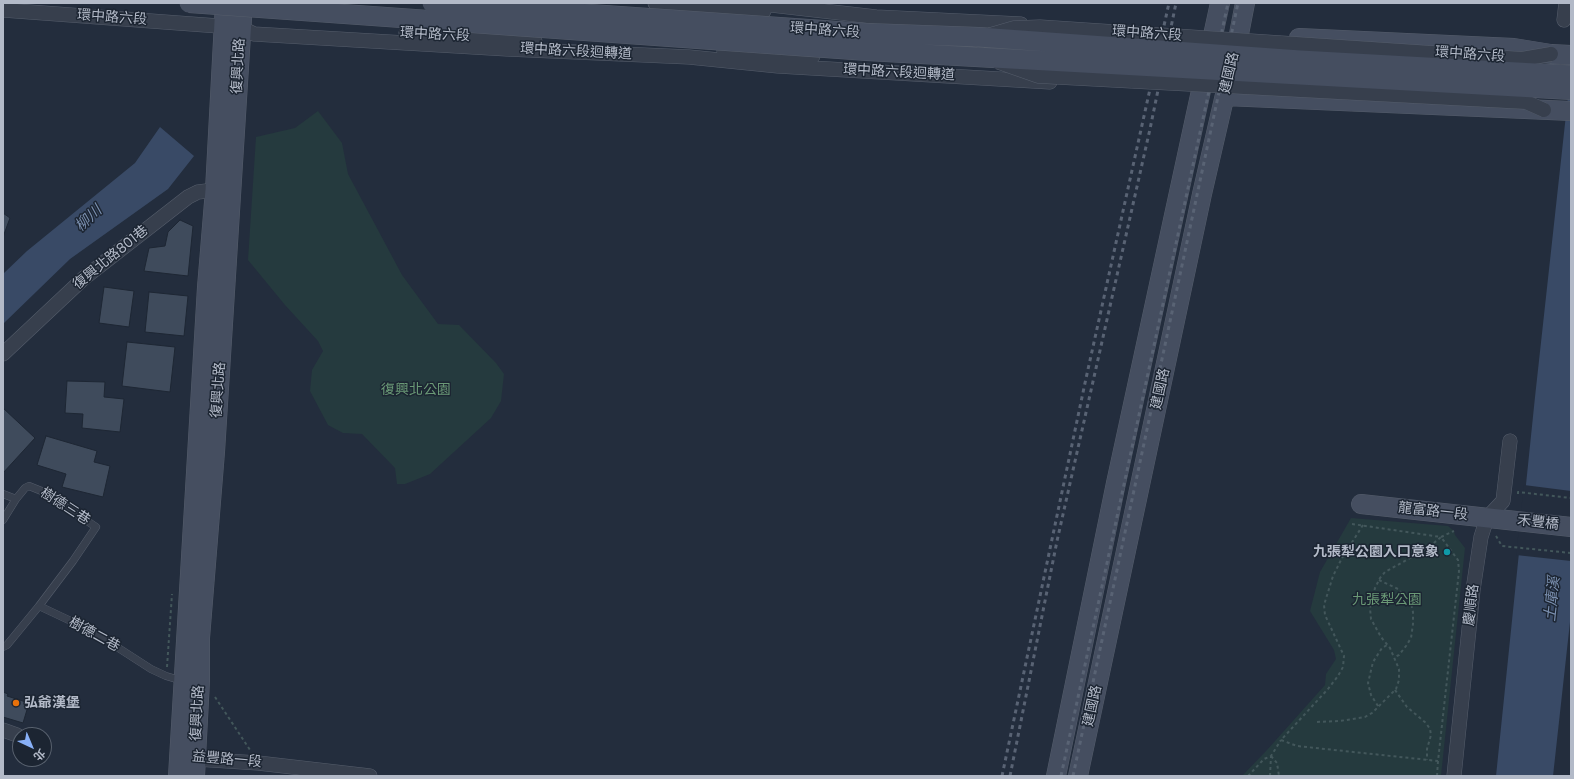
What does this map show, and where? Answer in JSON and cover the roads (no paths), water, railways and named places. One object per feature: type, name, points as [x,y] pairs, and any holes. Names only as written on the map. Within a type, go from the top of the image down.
[{"type":"street","name":"環中路六段","points":[[189,3],[867,42],[979,37],[1014,28],[1040,27],[1522,59],[1551,54]]},
{"type":"street","name":"復興北路","points":[[225,3],[233,27]]},
{"type":"street","name":"復興北路","points":[[178,776],[190,763],[215,452],[224,189],[233,27],[243,3]]},
{"type":"street","name":"環中路六段","points":[[432,3],[867,42],[988,58],[1038,76],[1526,102],[1544,110]]},
{"type":"street","points":[[508,44],[512,3]]},
{"type":"street","points":[[656,3],[697,4],[780,10],[818,16],[867,42]]},
{"type":"street","name":"環中路六段迴轉道","points":[[754,3],[780,10],[876,17],[975,23],[1123,27],[1129,29],[1135,35],[1130,75],[1125,81],[1113,86],[779,60]]},
{"type":"street","name":"建國路","points":[[1056,776],[1116,483],[1220,3]]},
{"type":"street","name":"建國路","points":[[1078,776],[1189,255],[1245,3]]},
{"type":"street","points":[[1564,20],[1566,3]]},
{"type":"street","points":[[690,54],[697,4]]},
{"type":"street","name":"環中路六段","points":[[3,10],[233,27],[255,24],[508,44],[779,60],[824,57],[867,42]]},
{"type":"street","points":[[779,60],[780,10]]},
{"type":"street","name":"環中路六段","points":[[1239,34],[1514,48],[1551,54]]},
{"type":"street","points":[[979,37],[1308,60],[1571,75]]},
{"type":"street","points":[[1551,54],[1571,55]]},
{"type":"street","points":[[988,58],[1571,90]]},
{"type":"street","points":[[1225,96],[1571,111]]},
{"type":"street","name":"復興北路801巷","points":[[3,354],[84,278],[188,198],[198,192],[224,189]]},
{"type":"street","name":"慶順路","points":[[1454,776],[1473,590],[1481,537],[1496,519],[1503,500],[1510,441]]},
{"type":"street","name":"龍富路一段","points":[[1361,504],[1496,519]]},
{"type":"street","name":"禾豐橋","points":[[1496,519],[1571,527]]},
{"type":"street","name":"益豐路一段","points":[[190,763],[258,763],[370,776]]},
{"type":"lane","name":"樹德三巷","points":[[3,520],[16,499],[25,488],[29,486],[44,492],[96,527],[39,606]]},
{"type":"lane","points":[[3,494],[16,499]]},
{"type":"lane","name":"樹德二巷","points":[[39,606],[92,631],[152,670],[166,676],[196,684]]},
{"type":"lane","points":[[3,647],[7,645],[39,606]]},
{"type":"water","name":"土庫溪","points":[[1571,69],[1571,613],[1553,776],[1496,776],[1535,397]]},
{"type":"water","name":"柳川","points":[[160,127],[194,156],[168,189],[70,259],[3,324],[3,274],[27,251],[135,163]]},
{"type":"railway","points":[[1002,776],[1085,383],[1169,3]]},
{"type":"railway","points":[[1010,776],[1057,541],[1150,129],[1176,3]]},
{"type":"railway","points":[[1061,776],[1228,3]]},
{"type":"railway","points":[[1073,776],[1238,3]]},
{"type":"place","name":"九張犁公園入口意象","points":[[1447,552]]},
{"type":"place","name":"弘爺漢堡","points":[[16,703]]},
{"type":"park label","name":"復興北公園","points":[[416,390]]},
{"type":"park label","name":"九張犁公園","points":[[1387,600]]}]
